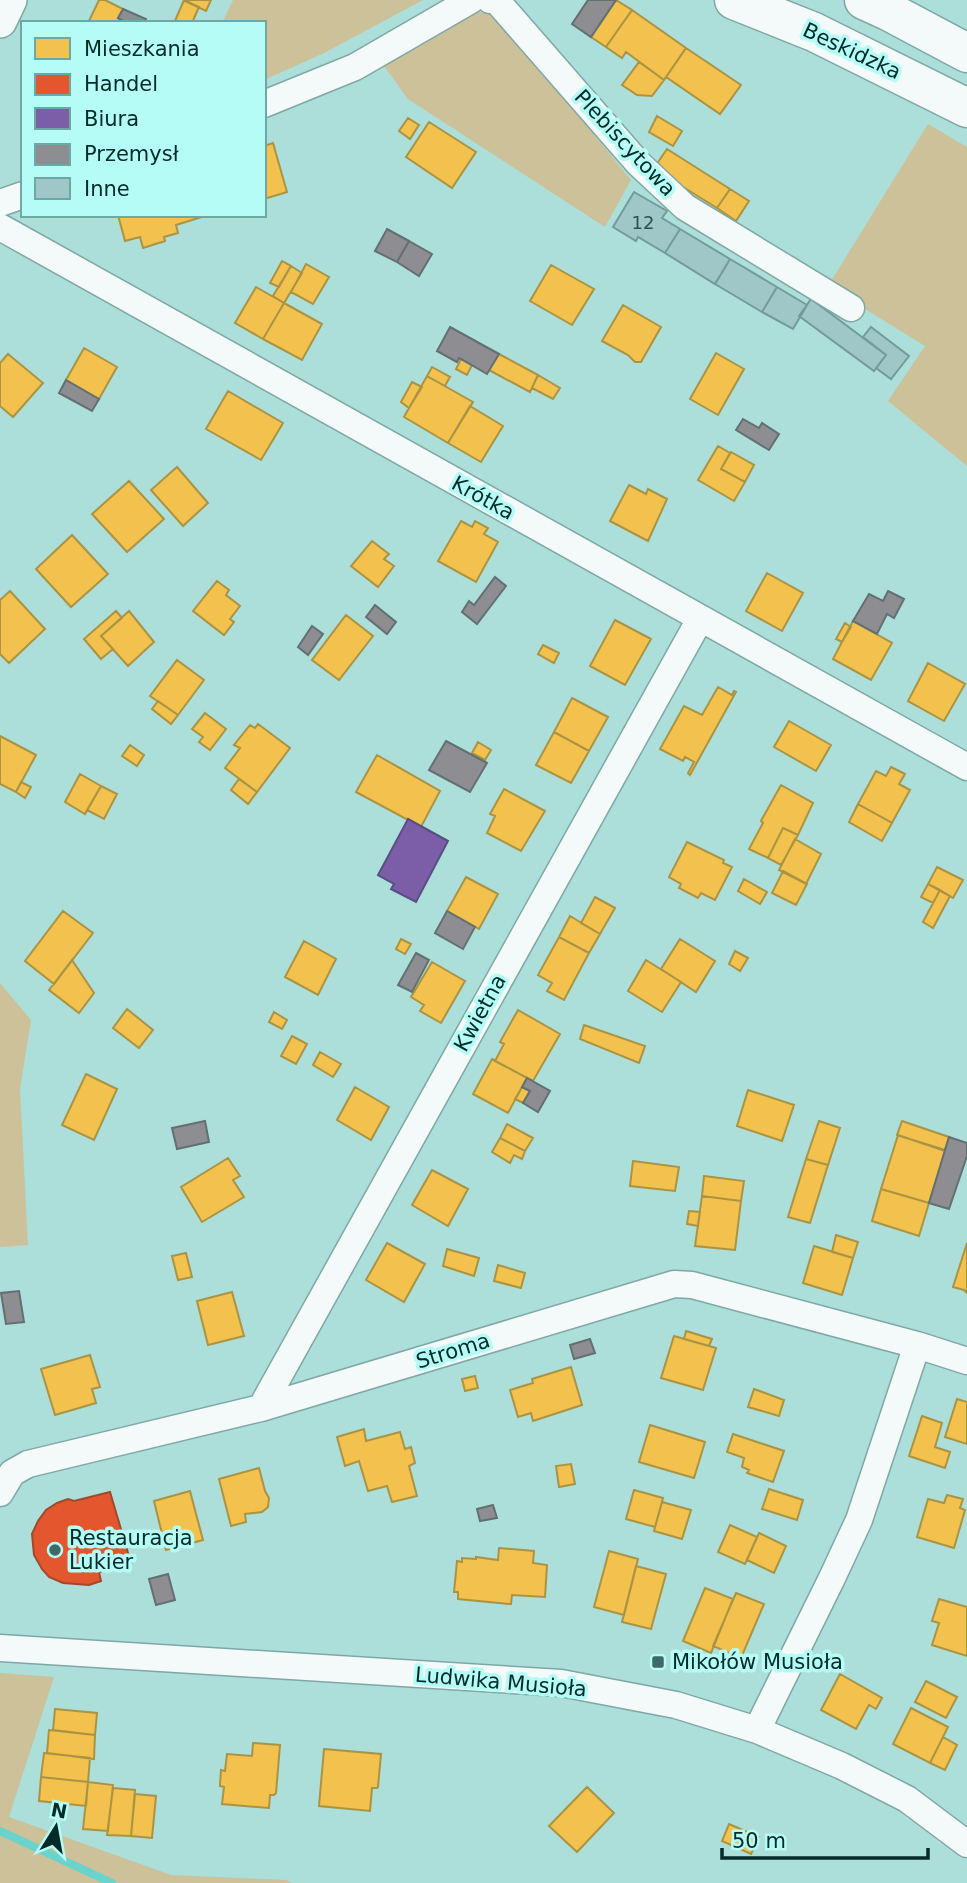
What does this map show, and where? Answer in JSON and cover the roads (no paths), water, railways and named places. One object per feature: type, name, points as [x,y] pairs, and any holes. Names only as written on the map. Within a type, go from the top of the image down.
[{"type":"main road","name":"Beskidzka","points":[[734,0],[814,32],[967,108]]},
{"type":"main road","points":[[864,0],[967,53]]},
{"type":"street","points":[[0,20],[9,0]]},
{"type":"street","points":[[266,103],[355,67],[471,0]]},
{"type":"street","name":"Plebiscytowa","points":[[490,0],[496,0],[638,163],[685,207],[851,308]]},
{"type":"street","points":[[0,203],[21,196]]},
{"type":"street","name":"Krótka","points":[[0,227],[967,767]]},
{"type":"street","name":"Kwietna","points":[[261,1408],[700,619]]},
{"type":"street","name":"Stroma","points":[[0,1493],[12,1473],[29,1464],[261,1408],[674,1284],[692,1285],[917,1345],[967,1361]]},
{"type":"street","points":[[757,1730],[859,1520],[917,1345]]},
{"type":"street","name":"Ludwika Musioła","points":[[0,1647],[561,1683],[676,1705],[757,1730],[842,1766],[907,1799],[967,1844]]},
{"type":"waterway","points":[[0,1831],[112,1883]]},
{"type":"place","name":"Restauracja Lukier","points":[[55,1550]]},
{"type":"place","name":"Mikołów Musioła","points":[[658,1662]]}]
